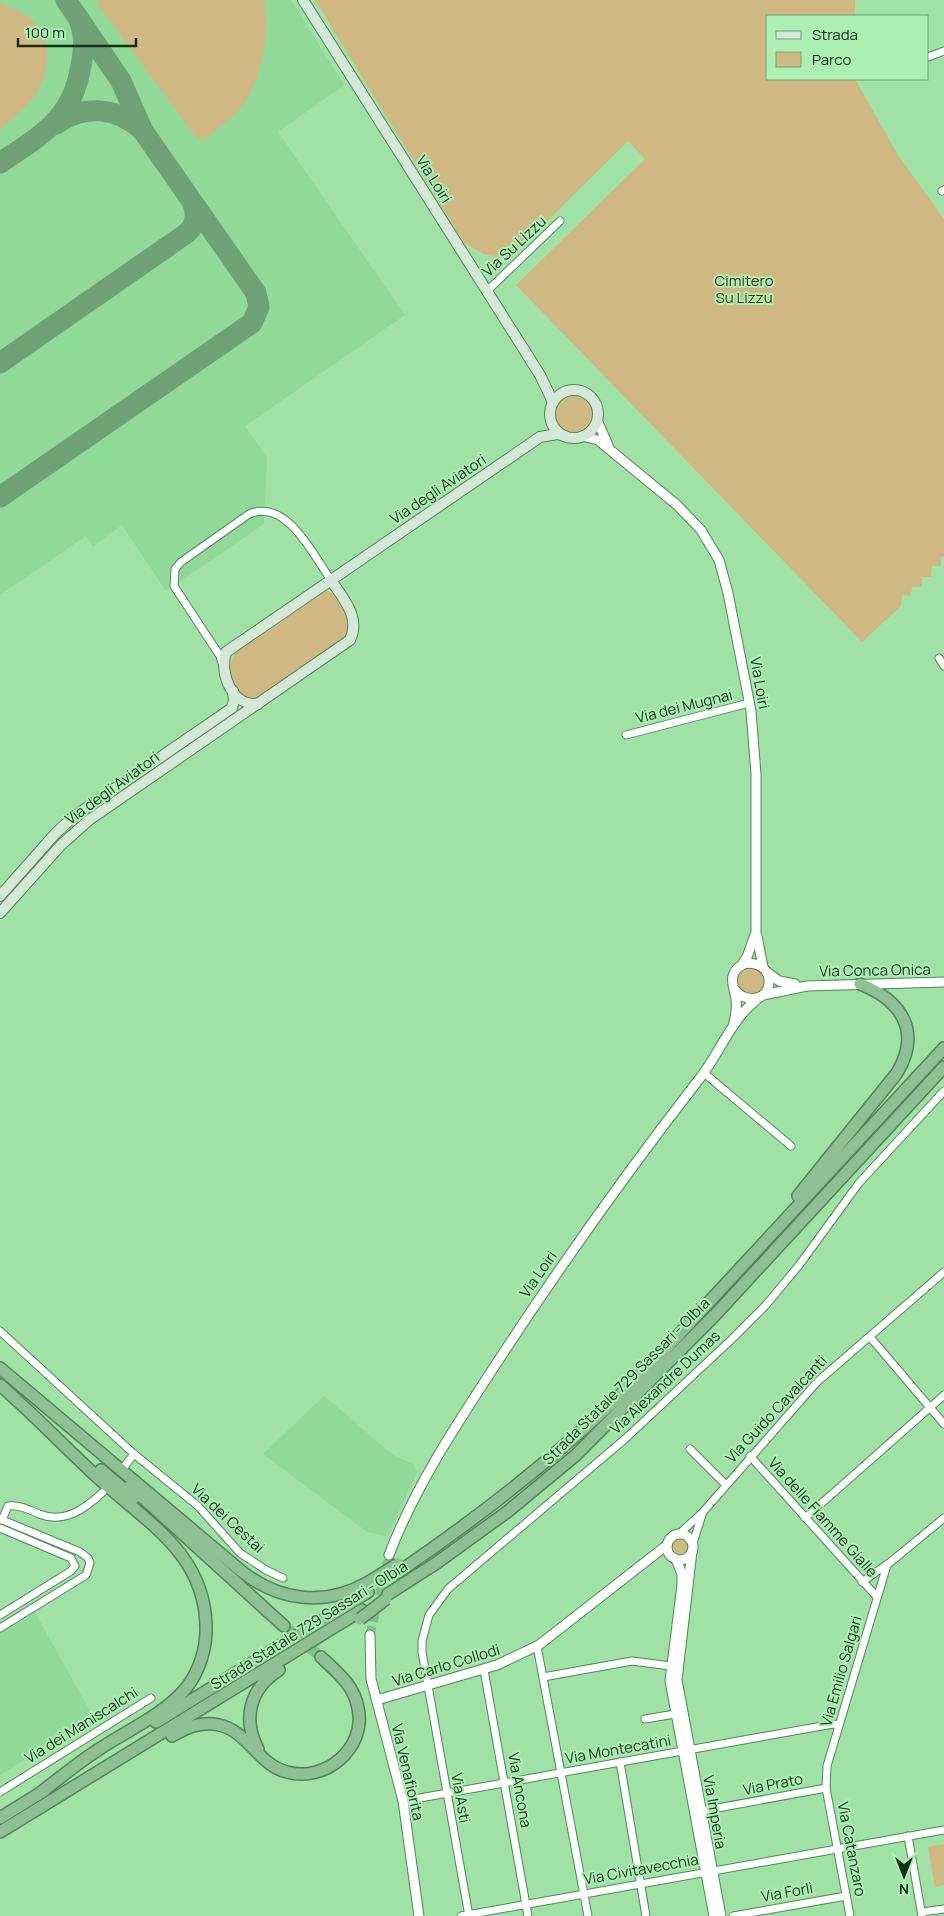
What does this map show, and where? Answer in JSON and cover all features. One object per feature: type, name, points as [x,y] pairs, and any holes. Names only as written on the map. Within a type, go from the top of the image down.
[{"type":"highway","points":[[749,1258],[903,1063],[908,1044],[906,1024],[901,1014],[887,998],[860,984]]},
{"type":"highway","name":"Strada Statale 729 Sassari - Olbia","points":[[2,1817],[460,1530],[516,1488],[611,1406],[647,1369],[944,1048]]},
{"type":"highway","name":"Strada Statale 729 Sassari - Olbia","points":[[0,1832],[361,1615],[507,1512],[576,1455],[716,1314],[944,1067]]},
{"type":"highway","points":[[0,1368],[284,1626]]},
{"type":"highway","points":[[0,1385],[218,1568]]},
{"type":"highway","points":[[28,1393],[245,1574],[262,1586],[290,1596],[318,1599],[368,1588]]},
{"type":"highway","points":[[15,1398],[98,1478],[173,1544],[197,1578],[206,1612],[206,1635],[202,1656],[193,1678],[181,1693],[162,1710],[98,1749],[40,1793]]},
{"type":"highway","points":[[263,1759],[252,1738],[249,1723],[251,1706],[257,1688],[276,1672],[361,1615]]},
{"type":"highway","points":[[90,1777],[183,1730],[202,1724],[220,1725],[235,1731],[270,1765],[288,1773],[318,1772],[338,1762],[355,1740],[360,1721],[359,1709],[352,1690],[340,1674],[321,1657]]},
{"type":"main road","name":"Via Loiri","points":[[303,0],[540,375],[553,402]]},
{"type":"main road","points":[[540,375],[565,392]]},
{"type":"main road","points":[[582,391],[596,403],[597,420],[589,433],[582,436],[557,434],[540,437],[551,420],[553,402],[565,392],[582,391]]},
{"type":"main road","points":[[551,420],[559,432],[565,436]]},
{"type":"main road","name":"Via degli Aviatori","points":[[223,670],[226,652],[540,437]]},
{"type":"main road","name":"Via degli Aviatori","points":[[0,914],[61,845],[89,820],[350,640],[355,625],[354,617],[331,580]]},
{"type":"main road","points":[[223,670],[233,692],[244,703],[258,704]]},
{"type":"main road","name":"Via degli Aviatori","points":[[0,896],[55,834],[72,818],[232,708],[233,692]]},
{"type":"street","points":[[929,58],[944,51]]},
{"type":"street","name":"Via Su Lizzu","points":[[487,290],[560,221]]},
{"type":"street","name":"Via Loiri","points":[[597,420],[604,440],[611,450]]},
{"type":"street","name":"Via Loiri","points":[[582,436],[591,437],[611,450],[677,505],[701,530],[712,545],[719,560],[728,593],[749,703],[756,774],[756,932],[747,957],[740,966]]},
{"type":"street","points":[[223,670],[220,656],[174,586],[175,569],[181,562],[249,514],[259,510],[267,510],[283,518],[298,533],[331,580]]},
{"type":"street","points":[[939,658],[944,666]]},
{"type":"street","name":"Via dei Mugnai","points":[[626,735],[749,703]]},
{"type":"street","points":[[756,932],[759,954],[765,969],[769,983],[762,996],[749,999],[743,998],[734,988],[733,976],[740,966],[753,963],[765,969]]},
{"type":"street","name":"Via Conca Onica","points":[[765,969],[779,981],[807,986]]},
{"type":"street","name":"Via Conca Onica","points":[[762,996],[807,986],[944,982]]},
{"type":"street","name":"Via Loiri","points":[[733,1025],[736,1005],[734,988]]},
{"type":"street","name":"Via Loiri","points":[[389,1555],[428,1472],[453,1430],[546,1288],[662,1127],[704,1073],[733,1025],[748,1006],[762,996]]},
{"type":"street","points":[[704,1073],[791,1146]]},
{"type":"street","name":"Via Alexandre Dumas","points":[[427,1686],[422,1641],[429,1615],[436,1602],[448,1589],[511,1534],[624,1439],[766,1305],[800,1264],[864,1177],[944,1091]]},
{"type":"street","name":"Via Guido Cavalcanti","points":[[679,1534],[702,1512],[817,1382],[944,1272]]},
{"type":"street","name":"Via dei Cestai","points":[[0,1332],[134,1454],[210,1518],[240,1553],[266,1570],[283,1578]]},
{"type":"street","points":[[870,1337],[944,1424]]},
{"type":"street","points":[[805,1518],[944,1395]]},
{"type":"street","points":[[690,1449],[726,1485]]},
{"type":"street","points":[[124,1467],[134,1454]]},
{"type":"street","name":"Via delle Fiamme Gialle","points":[[750,1456],[877,1597]]},
{"type":"street","points":[[0,1628],[86,1575],[90,1568],[90,1563],[85,1555],[1,1519],[8,1506],[16,1505],[51,1518],[69,1515],[90,1504],[103,1492]]},
{"type":"street","name":"Via Guido Cavalcanti","points":[[693,1547],[702,1512]]},
{"type":"street","points":[[862,1582],[889,1563],[944,1518]]},
{"type":"street","points":[[0,1528],[71,1558],[74,1563],[72,1571],[0,1615]]},
{"type":"street","points":[[679,1534],[686,1535],[693,1547],[684,1559],[674,1558],[667,1545],[671,1537],[679,1534]]},
{"type":"street","name":"Via Carlo Collodi","points":[[377,1700],[484,1670],[537,1646],[667,1545]]},
{"type":"street","name":"Via Imperia","points":[[693,1547],[677,1680],[680,1713],[708,1871],[714,1916]]},
{"type":"street","name":"Via Carlo Collodi","points":[[642,1563],[664,1554],[674,1558]]},
{"type":"street","name":"Via Imperia","points":[[674,1558],[682,1574],[682,1585],[670,1681],[680,1713]]},
{"type":"street","name":"Via Emilio Salgari","points":[[826,1788],[828,1766],[839,1725],[889,1563]]},
{"type":"street","name":"Via Venafiorita","points":[[370,1635],[370,1665],[402,1801],[419,1916]]},
{"type":"street","points":[[537,1646],[588,1916]]},
{"type":"street","points":[[543,1677],[632,1660],[671,1666]]},
{"type":"street","name":"Via Ancona","points":[[484,1670],[528,1916]]},
{"type":"street","name":"Via Asti","points":[[427,1686],[466,1916]]},
{"type":"street","name":"Via dei Maniscalchi","points":[[0,1792],[151,1698]]},
{"type":"street","points":[[645,1719],[680,1713]]},
{"type":"street","name":"Via Montecatini","points":[[402,1801],[833,1724],[839,1725]]},
{"type":"street","points":[[620,1762],[646,1916]]},
{"type":"street","name":"Via Prato","points":[[698,1812],[826,1788]]},
{"type":"street","name":"Via Catanzaro","points":[[826,1788],[850,1916]]},
{"type":"street","name":"Via Civitavecchia","points":[[466,1916],[526,1903],[944,1830]]},
{"type":"street","points":[[908,1836],[922,1914],[944,1909]]},
{"type":"street","name":"Via Imperia","points":[[708,1871],[721,1916]]},
{"type":"street","name":"Via Forlì","points":[[733,1916],[846,1896]]},
{"type":"shaded area","points":[[0,0],[291,0],[344,85],[278,132],[405,315],[245,426],[267,458],[264,524],[166,591],[122,525],[93,546],[86,536],[0,595]]},
{"type":"shaded area","points":[[324,1396],[393,1455],[413,1464],[417,1473],[387,1537],[366,1531],[263,1454]]},
{"type":"shaded area","points":[[34,1611],[94,1718],[0,1775],[0,1631]]},
{"type":"green space","points":[[98,0],[265,0],[266,27],[263,54],[250,94],[243,105],[231,119],[206,138],[198,140],[98,5]]},
{"type":"green space","name":"Cimitero Su Lizzu","points":[[315,0],[855,0],[855,15],[766,15],[766,80],[856,80],[898,155],[944,219],[944,556],[941,557],[941,566],[932,566],[931,577],[922,577],[922,587],[912,587],[911,596],[902,595],[901,606],[862,642],[516,285],[645,159],[628,141],[508,260],[484,254],[464,243]]},
{"type":"green space","points":[[0,3],[29,17],[37,24],[45,39],[47,57],[45,75],[38,91],[25,107],[0,130]]},
{"type":"green space","points":[[574,395],[587,401],[593,414],[587,427],[574,433],[561,427],[555,414],[561,401]]},
{"type":"green space","points":[[326,591],[333,593],[346,614],[348,631],[346,637],[255,699],[252,700],[240,694],[228,671],[235,653]]},
{"type":"green space","points":[[751,967],[761,971],[765,981],[761,991],[751,995],[741,991],[737,981],[741,971]]},
{"type":"green space","points":[[680,1539],[688,1547],[680,1555],[672,1547]]},
{"type":"green space","points":[[944,1844],[944,1885],[935,1887],[928,1847]]},
{"type":"taxiway","points":[[0,497],[252,323],[259,307],[256,293],[143,131],[121,81],[66,0]]},
{"type":"taxiway","points":[[0,163],[42,134],[63,112],[71,99],[77,84],[83,54],[83,38],[80,23]]},
{"type":"taxiway","points":[[56,124],[78,113],[100,111],[122,117],[142,130]]},
{"type":"taxiway","points":[[0,363],[187,233],[195,220],[193,204]]},
{"type":"tunnel","points":[[370,1635],[389,1555]]},
{"type":"tunnel","points":[[284,1626],[321,1657]]}]
